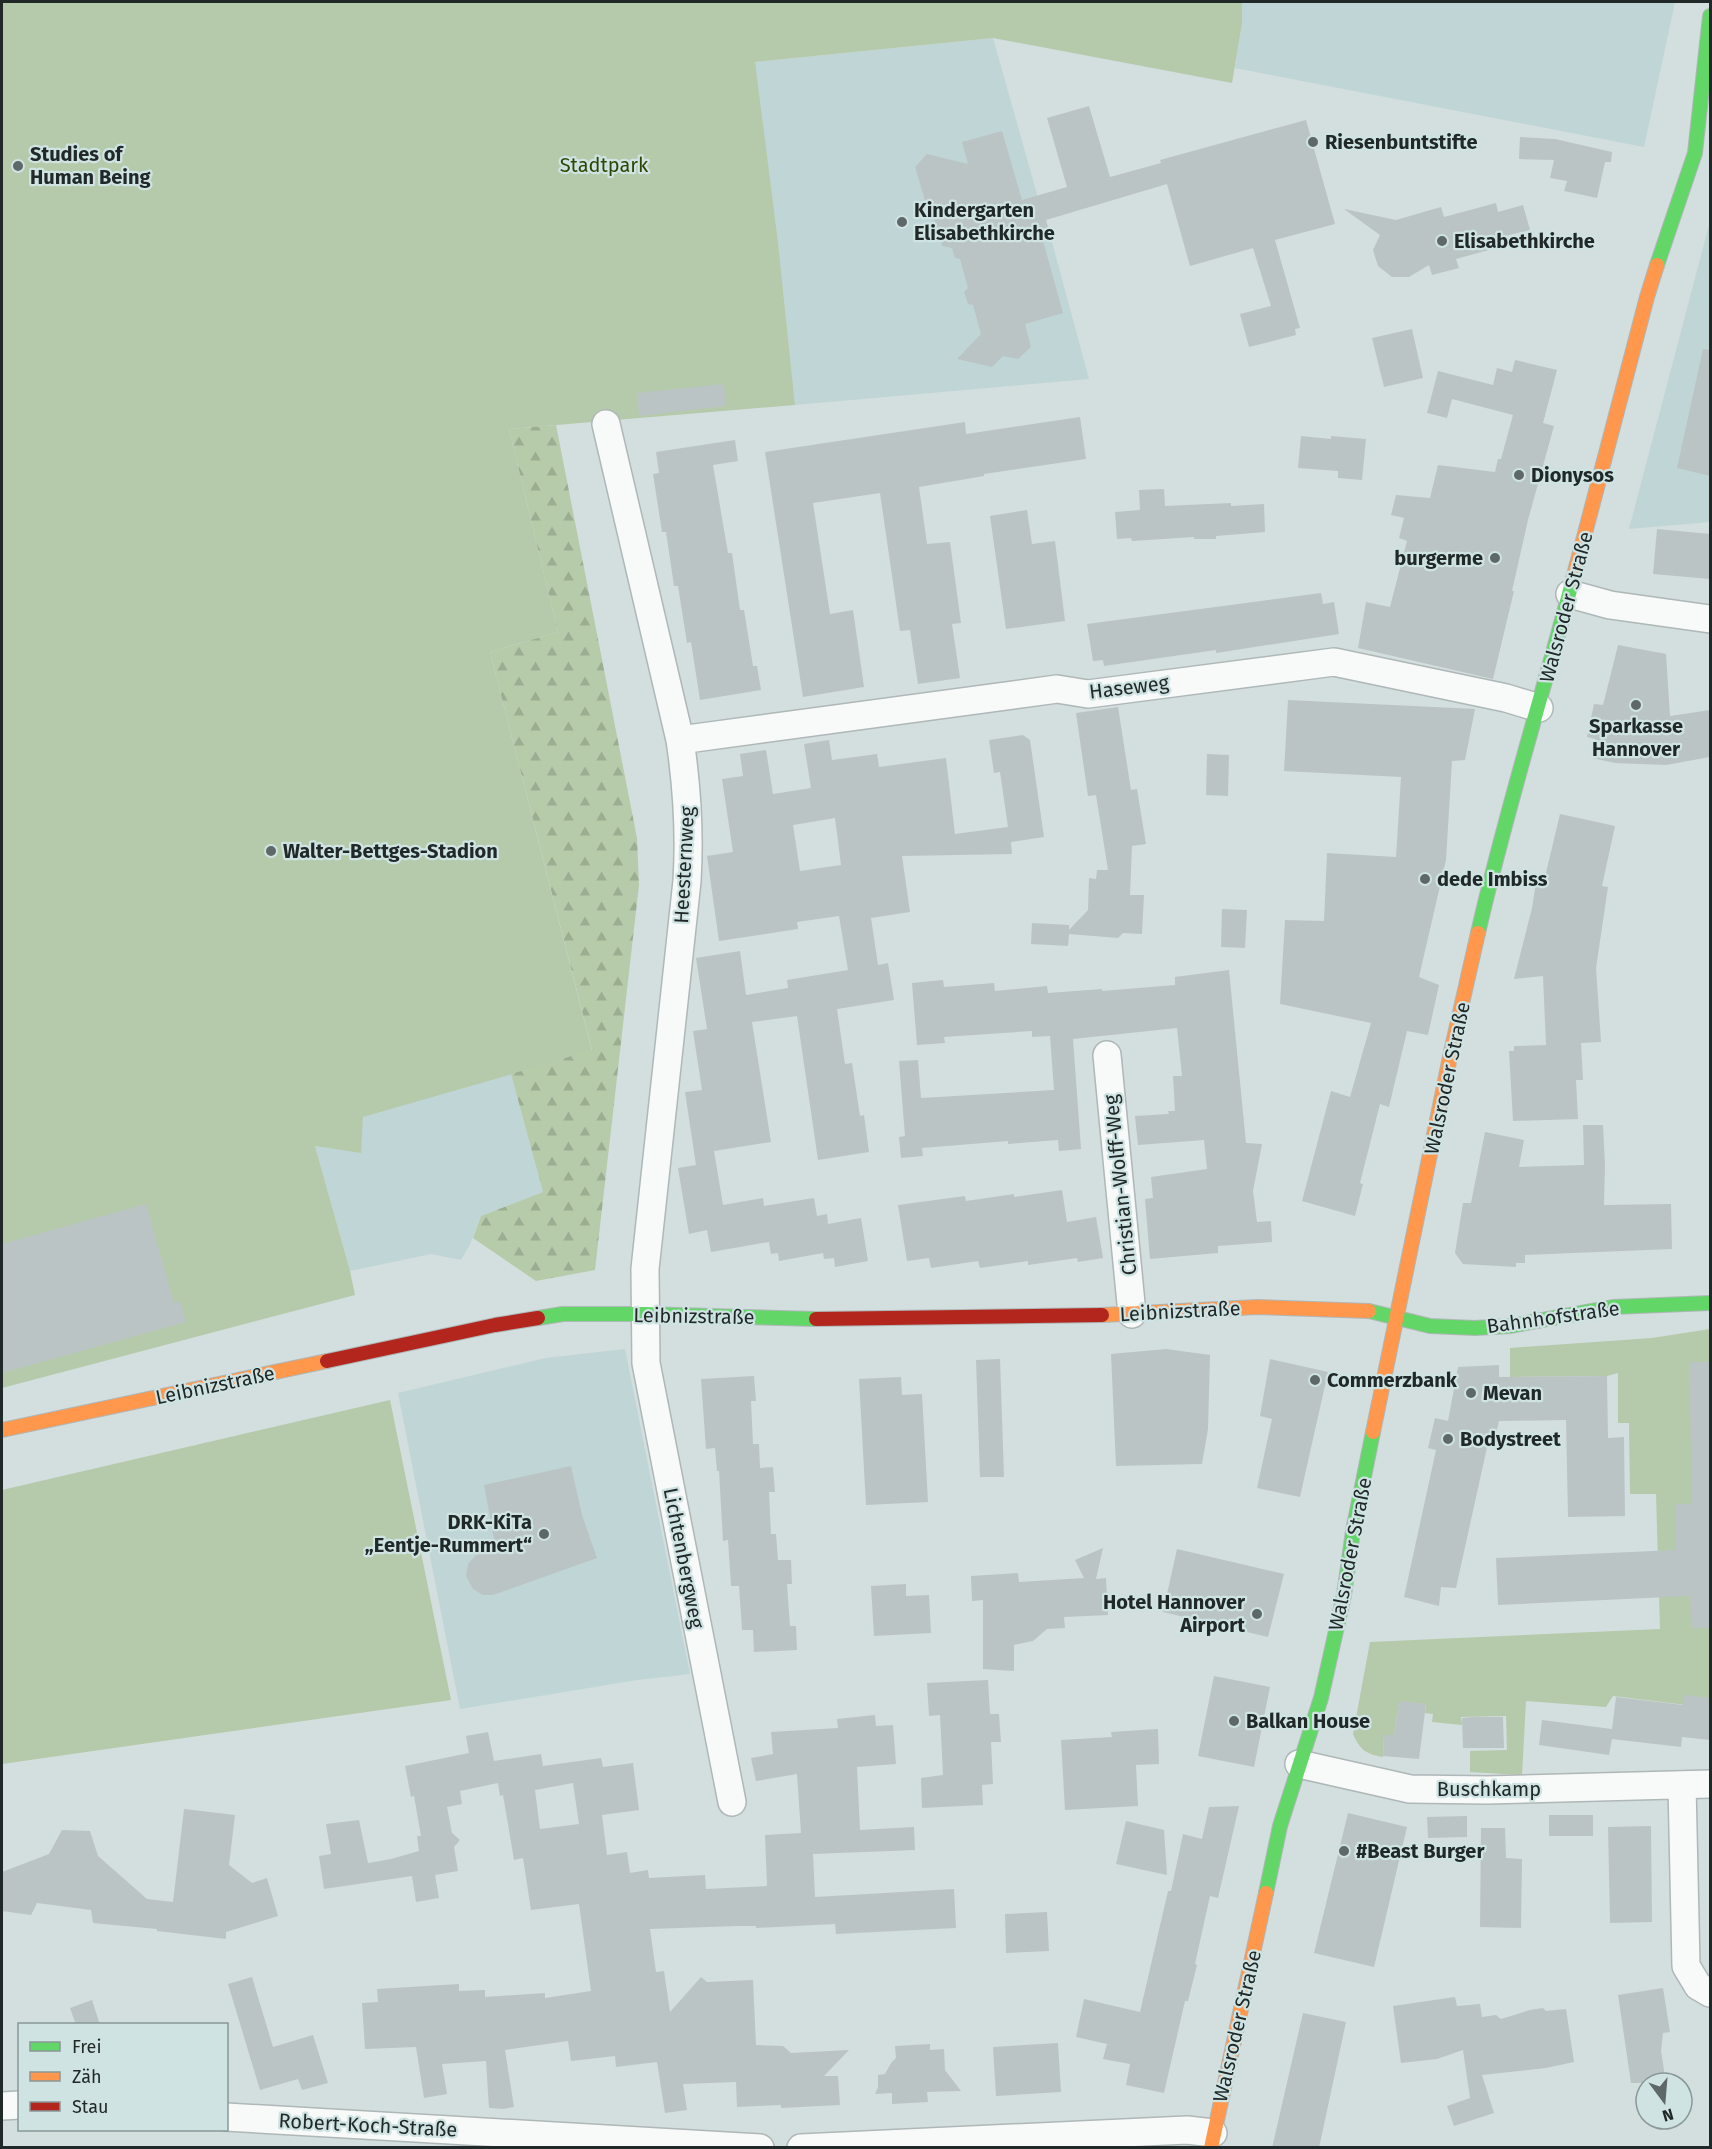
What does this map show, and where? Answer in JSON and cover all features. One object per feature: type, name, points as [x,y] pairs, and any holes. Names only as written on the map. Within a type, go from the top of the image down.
[{"type":"street","name":"Walsroder Straße","points":[[1212,2140],[1280,1826],[1321,1698],[1344,1595],[1353,1531],[1451,1052],[1496,855],[1570,594],[1647,297],[1668,231],[1703,155],[1699,103],[1710,16]]},
{"type":"street","name":"Heesternweg","points":[[606,424],[680,740],[686,782],[689,834],[687,881],[645,1269],[644,1314]]},
{"type":"street","points":[[1570,594],[1610,605],[1710,619]]},
{"type":"street","name":"Haseweg","points":[[680,740],[1057,689],[1088,694],[1334,662],[1506,698],[1539,708]]},
{"type":"street","name":"Christian-Wolff-Weg","points":[[1107,1055],[1132,1314]]},
{"type":"street","name":"Bahnhofstraße","points":[[1397,1318],[1430,1326],[1475,1328],[1510,1326],[1613,1307],[1710,1303]]},
{"type":"street","name":"Leibnizstraße","points":[[2,1430],[495,1325],[563,1314],[837,1320],[1132,1314],[1258,1307],[1369,1311],[1397,1318]]},
{"type":"street","name":"Lichtenbergweg","points":[[644,1314],[646,1363],[732,1802]]},
{"type":"street","name":"Buschkamp","points":[[1299,1764],[1410,1789],[1487,1790],[1710,1784]]},
{"type":"street","points":[[1682,1785],[1686,1966],[1698,1986],[1710,1993]]},
{"type":"street","points":[[2,2106],[18,2105]]},
{"type":"street","name":"Robert-Koch-Straße","points":[[228,2117],[760,2148]]},
{"type":"street","points":[[801,2148],[1187,2130],[1212,2140]]},
{"type":"shaded area","points":[[1242,2],[1675,2],[1644,147],[1235,68],[1242,24]]},
{"type":"shaded area","name":"Kindergarten Elisabethkirche","points":[[993,38],[1089,379],[795,405],[778,242],[754,62]]},
{"type":"shaded area","points":[[1709,225],[1710,522],[1629,529]]},
{"type":"shaded area","points":[[511,1074],[543,1192],[481,1216],[461,1260],[431,1254],[350,1271],[315,1146],[360,1152],[362,1117]]},
{"type":"shaded area","name":"DRK-KiTa „Eentje-Rummert“","points":[[625,1349],[690,1674],[637,1680],[460,1709],[398,1393],[546,1358]]},
{"type":"green space","name":"Walter-Bettges-Stadion","points":[[2,2],[1242,2],[1242,24],[1232,83],[993,38],[755,62],[778,242],[795,405],[509,429],[558,632],[490,652],[592,1051],[363,1117],[361,1153],[315,1146],[355,1295],[2,1388]]},
{"type":"green space","points":[[556,425],[637,838],[639,885],[595,1270],[536,1281],[473,1238],[481,1216],[543,1192],[511,1074],[592,1050],[490,652],[558,632],[509,429]]},
{"type":"green space","points":[[1710,1329],[1710,1701],[1686,1698],[1686,1705],[1613,1696],[1606,1707],[1526,1701],[1522,1775],[1470,1772],[1470,1751],[1507,1750],[1506,1716],[1461,1717],[1462,1725],[1432,1722],[1433,1714],[1425,1713],[1426,1704],[1399,1702],[1394,1735],[1384,1735],[1383,1757],[1364,1750],[1353,1734],[1370,1642],[1660,1629],[1656,1494],[1630,1494],[1629,1423],[1618,1423],[1618,1373],[1607,1376],[1510,1377],[1510,1348],[1652,1338]]},
{"type":"green space","points":[[390,1400],[451,1700],[2,1764],[2,1490]]},
{"type":"building","points":[[1089,106],[1110,177],[1161,163],[1160,160],[1306,120],[1335,224],[1275,240],[1300,328],[1295,329],[1296,335],[1249,347],[1240,314],[1271,306],[1253,248],[1190,266],[1167,184],[1046,220],[1050,235],[1042,237],[1063,313],[1025,324],[1031,347],[1018,359],[1003,356],[992,367],[957,359],[981,334],[973,305],[968,304],[964,292],[968,288],[960,259],[955,258],[952,248],[942,246],[930,205],[926,204],[915,167],[927,154],[968,164],[962,142],[1002,131],[1022,200],[1067,187],[1047,118]]},
{"type":"building","points":[[1520,137],[1555,139],[1612,152],[1611,162],[1605,162],[1597,198],[1564,191],[1567,181],[1550,178],[1554,160],[1519,159]]},
{"type":"building","name":"Elisabethkirche","points":[[1496,203],[1498,212],[1523,205],[1530,230],[1505,236],[1507,245],[1456,259],[1459,268],[1432,275],[1429,265],[1409,277],[1392,277],[1378,266],[1373,250],[1380,235],[1344,209],[1396,220],[1441,207],[1444,217]]},
{"type":"building","points":[[1412,329],[1423,378],[1384,387],[1372,338]]},
{"type":"building","points":[[1703,349],[1710,350],[1710,476],[1677,468]]},
{"type":"building","points":[[1515,360],[1557,370],[1543,423],[1554,426],[1528,520],[1493,679],[1358,648],[1366,602],[1390,607],[1407,541],[1399,538],[1404,518],[1391,515],[1396,495],[1430,498],[1438,465],[1495,472],[1498,459],[1501,459],[1513,415],[1452,399],[1447,418],[1427,413],[1438,371],[1493,385],[1497,368],[1512,372]]},
{"type":"building","points":[[724,384],[726,406],[639,416],[637,393]]},
{"type":"building","points":[[1080,417],[1086,459],[984,474],[984,476],[919,487],[927,544],[950,542],[961,623],[952,624],[960,678],[918,684],[910,630],[900,631],[880,493],[813,503],[830,614],[853,610],[864,687],[803,697],[765,452],[965,422],[966,434]]},
{"type":"building","points":[[1301,436],[1366,439],[1362,480],[1338,478],[1338,471],[1298,468]]},
{"type":"building","points":[[735,440],[738,461],[713,465],[728,553],[732,553],[740,610],[744,610],[753,666],[757,666],[761,690],[700,700],[691,642],[687,643],[678,586],[674,586],[666,532],[662,532],[653,474],[659,473],[656,452]]},
{"type":"building","points":[[1164,489],[1165,506],[1264,504],[1265,532],[1216,536],[1216,539],[1194,539],[1194,537],[1132,541],[1131,538],[1117,539],[1115,512],[1140,510],[1139,490]]},
{"type":"building","points":[[1027,510],[1032,544],[1055,541],[1065,621],[1006,629],[990,516]]},
{"type":"building","points":[[1657,529],[1710,534],[1710,579],[1653,574]]},
{"type":"building","points":[[1321,593],[1323,604],[1334,602],[1339,634],[1216,653],[1216,650],[1104,666],[1103,660],[1093,661],[1087,624]]},
{"type":"building","name":"Sparkasse Hannover","points":[[1618,645],[1666,654],[1670,716],[1710,710],[1710,757],[1666,765],[1615,763],[1592,758],[1595,739],[1587,737],[1594,704],[1603,705]]},
{"type":"building","points":[[1288,700],[1475,709],[1465,760],[1452,761],[1446,860],[1419,977],[1439,985],[1428,1035],[1407,1031],[1389,1107],[1380,1104],[1360,1183],[1363,1184],[1355,1216],[1302,1201],[1331,1091],[1350,1097],[1371,1023],[1280,1004],[1285,920],[1324,921],[1327,853],[1396,857],[1401,777],[1284,771]]},
{"type":"building","points":[[1118,707],[1131,790],[1137,789],[1146,844],[1132,846],[1130,895],[1144,895],[1142,934],[1123,933],[1118,938],[1069,934],[1068,946],[1031,944],[1032,923],[1069,925],[1069,930],[1088,910],[1089,878],[1096,879],[1097,870],[1108,870],[1096,795],[1088,796],[1076,713]]},
{"type":"building","points":[[1023,735],[1030,740],[1044,837],[1011,842],[1012,854],[902,856],[910,912],[871,918],[878,965],[888,963],[894,1000],[837,1009],[845,1064],[852,1063],[860,1116],[864,1115],[869,1152],[818,1160],[797,1016],[752,1022],[771,1142],[714,1151],[723,1205],[763,1198],[764,1206],[814,1198],[817,1216],[827,1214],[828,1224],[861,1218],[868,1261],[835,1267],[834,1258],[824,1259],[823,1253],[779,1261],[778,1253],[771,1254],[769,1242],[711,1252],[707,1230],[689,1234],[678,1168],[696,1165],[685,1092],[702,1090],[693,1031],[707,1029],[696,958],[740,951],[746,995],[788,988],[787,980],[848,970],[839,916],[797,922],[798,929],[719,941],[707,856],[733,852],[722,779],[743,776],[740,754],[766,750],[773,794],[811,788],[804,744],[829,740],[832,760],[877,754],[879,767],[946,758],[955,834],[1008,827],[1000,772],[994,773],[989,740]],"holes":[[[835,818],[841,865],[800,871],[793,825]]]},
{"type":"building","points":[[1207,754],[1229,755],[1228,796],[1206,795]]},
{"type":"building","points":[[1560,814],[1615,826],[1602,886],[1608,887],[1596,968],[1601,1042],[1581,1043],[1583,1080],[1576,1080],[1578,1119],[1513,1121],[1509,1051],[1514,1051],[1514,1046],[1546,1045],[1543,976],[1514,979],[1532,908],[1537,876],[1545,877]]},
{"type":"building","points":[[1222,909],[1247,910],[1245,948],[1221,947]]},
{"type":"building","points":[[1229,970],[1246,1143],[1262,1144],[1253,1191],[1257,1222],[1271,1221],[1272,1242],[1218,1246],[1218,1253],[1150,1259],[1145,1199],[1153,1198],[1151,1177],[1207,1169],[1204,1140],[1138,1145],[1135,1116],[1169,1114],[1168,1111],[1175,1111],[1173,1076],[1182,1076],[1177,1028],[1073,1039],[1081,1149],[1059,1151],[1058,1140],[1008,1144],[1008,1141],[922,1148],[923,1156],[901,1158],[899,1137],[905,1136],[899,1061],[918,1060],[921,1098],[1054,1090],[1050,1036],[1032,1037],[1032,1031],[944,1037],[945,1043],[917,1045],[912,983],[943,980],[944,987],[994,983],[995,991],[1047,986],[1048,993],[1102,989],[1102,991],[1175,985],[1175,977]]},
{"type":"building","points":[[1583,1125],[1603,1125],[1604,1205],[1671,1204],[1672,1249],[1525,1255],[1525,1263],[1516,1263],[1516,1267],[1463,1264],[1455,1253],[1463,1203],[1471,1203],[1485,1132],[1524,1140],[1519,1167],[1584,1165]]},
{"type":"building","points":[[1062,1190],[1067,1222],[1096,1217],[1103,1258],[1078,1262],[1077,1258],[1028,1265],[1028,1261],[980,1268],[978,1261],[931,1268],[929,1258],[907,1261],[898,1205],[965,1196],[966,1201]]},
{"type":"building","points":[[146,1204],[174,1303],[180,1301],[186,1322],[2,1373],[2,1244]]},
{"type":"building","points":[[1166,1349],[1210,1355],[1208,1429],[1202,1464],[1116,1466],[1111,1354]]},
{"type":"building","points":[[1000,1359],[1004,1477],[980,1477],[976,1360]]},
{"type":"building","points":[[1270,1359],[1328,1372],[1300,1497],[1257,1488],[1272,1419],[1260,1416]]},
{"type":"building","points":[[1689,1362],[1710,1362],[1710,1628],[1691,1628],[1690,1596],[1498,1605],[1496,1558],[1676,1550],[1675,1504],[1692,1504]]},
{"type":"building","points":[[1499,1365],[1499,1377],[1607,1376],[1608,1438],[1624,1437],[1625,1516],[1568,1517],[1566,1420],[1499,1421],[1494,1443],[1488,1443],[1456,1588],[1441,1587],[1439,1606],[1404,1597],[1436,1450],[1428,1448],[1435,1418],[1448,1421],[1458,1367]]},
{"type":"building","points":[[754,1376],[756,1401],[751,1401],[753,1444],[759,1444],[760,1468],[773,1467],[775,1492],[769,1492],[771,1534],[776,1534],[778,1560],[791,1560],[792,1584],[787,1584],[790,1626],[796,1626],[797,1650],[754,1652],[753,1630],[742,1630],[739,1586],[731,1586],[728,1540],[723,1541],[719,1471],[717,1471],[715,1448],[706,1449],[701,1379]]},
{"type":"building","points":[[901,1377],[902,1395],[922,1394],[928,1502],[866,1505],[859,1379]]},
{"type":"building","points":[[571,1466],[582,1515],[597,1558],[493,1595],[483,1595],[473,1589],[466,1576],[468,1564],[476,1555],[495,1545],[484,1485]]},
{"type":"building","points":[[1103,1548],[1096,1579],[1106,1578],[1108,1615],[1064,1617],[1065,1628],[1047,1629],[1033,1641],[1014,1645],[1014,1671],[983,1669],[983,1600],[972,1601],[971,1576],[1018,1573],[1019,1582],[1084,1578],[1075,1560]]},
{"type":"building","points":[[1177,1549],[1284,1574],[1268,1637],[1163,1612]]},
{"type":"building","points":[[906,1584],[906,1596],[929,1595],[931,1633],[874,1636],[871,1586]]},
{"type":"building","name":"Balkan House","points":[[1214,1676],[1270,1687],[1254,1767],[1198,1756]]},
{"type":"building","points":[[988,1680],[990,1714],[999,1714],[1001,1742],[991,1742],[993,1784],[982,1785],[983,1805],[922,1808],[921,1778],[943,1775],[940,1715],[929,1716],[927,1683]]},
{"type":"building","points":[[1684,1695],[1710,1698],[1710,1740],[1682,1737],[1681,1747],[1612,1739],[1609,1755],[1539,1745],[1542,1720],[1612,1729],[1616,1697],[1683,1705]]},
{"type":"building","points":[[1399,1701],[1426,1704],[1419,1759],[1383,1756],[1384,1735],[1394,1735]]},
{"type":"building","points":[[875,1715],[876,1726],[893,1725],[896,1764],[857,1767],[860,1830],[914,1827],[915,1850],[813,1854],[815,1897],[954,1889],[956,1928],[836,1934],[835,1924],[756,1928],[756,1926],[738,1926],[650,1929],[656,1972],[664,1971],[670,2012],[701,1977],[707,1982],[753,1980],[756,2045],[783,2046],[791,2053],[849,2050],[824,2076],[838,2076],[840,2105],[781,2108],[781,2105],[737,2107],[736,2082],[683,2084],[687,2110],[665,2113],[657,2062],[616,2067],[615,2056],[571,2061],[568,2041],[505,2050],[514,2107],[489,2108],[486,2061],[442,2064],[447,2094],[424,2098],[416,2047],[365,2049],[362,2003],[378,2002],[377,1989],[459,1984],[459,1991],[485,1990],[485,1997],[545,1993],[545,1998],[591,1991],[579,1904],[531,1910],[523,1858],[514,1860],[503,1795],[500,1796],[498,1783],[460,1791],[462,1804],[447,1807],[452,1833],[460,1840],[454,1847],[458,1871],[435,1875],[439,1898],[416,1902],[412,1876],[324,1889],[319,1856],[331,1854],[326,1824],[359,1820],[368,1863],[419,1851],[417,1836],[421,1836],[414,1796],[411,1797],[405,1766],[469,1753],[466,1736],[488,1732],[494,1761],[541,1754],[543,1766],[601,1758],[603,1767],[633,1763],[639,1810],[602,1815],[607,1855],[627,1852],[630,1873],[648,1870],[649,1878],[705,1875],[706,1889],[767,1886],[765,1835],[801,1833],[797,1774],[756,1781],[751,1758],[773,1754],[771,1732],[838,1728],[837,1719]],"holes":[[[573,1783],[579,1824],[540,1829],[535,1790]]]},
{"type":"building","points":[[1503,1717],[1504,1748],[1463,1748],[1462,1718]]},
{"type":"building","points":[[1158,1729],[1159,1764],[1136,1765],[1138,1806],[1065,1810],[1061,1740],[1112,1737],[1111,1732]]},
{"type":"building","points":[[1239,1806],[1218,1898],[1210,1896],[1195,1964],[1197,1965],[1188,2001],[1185,2001],[1164,2093],[1126,2085],[1130,2064],[1103,2059],[1107,2044],[1076,2037],[1084,1999],[1140,2012],[1183,1834],[1202,1839],[1209,1807]]},
{"type":"building","points":[[184,1809],[235,1815],[229,1865],[252,1883],[267,1878],[278,1916],[226,1932],[226,1939],[93,1923],[91,1910],[37,1903],[31,1915],[2,1911],[2,1872],[49,1854],[62,1830],[90,1831],[98,1856],[147,1899],[173,1902]]},
{"type":"building","points":[[1348,1813],[1407,1827],[1374,1967],[1314,1953]]},
{"type":"building","points":[[1549,1815],[1593,1815],[1593,1836],[1549,1836]]},
{"type":"building","points":[[1467,1816],[1467,1837],[1428,1838],[1427,1817]]},
{"type":"building","points":[[1126,1821],[1164,1830],[1167,1875],[1116,1864]]},
{"type":"building","points":[[1651,1826],[1652,1922],[1610,1923],[1608,1827]]},
{"type":"building","points":[[1481,1828],[1505,1828],[1506,1858],[1522,1859],[1521,1928],[1480,1927]]},
{"type":"building","points":[[1047,1912],[1049,1951],[1006,1953],[1005,1914]]},
{"type":"building","points":[[252,1977],[273,2047],[313,2035],[328,2083],[302,2090],[298,2079],[260,2090],[228,1984]]},
{"type":"building","points":[[1663,1988],[1670,2032],[1663,2033],[1661,2051],[1664,2071],[1634,2071],[1634,2083],[1631,2083],[1618,1995]]},
{"type":"building","points":[[1455,1997],[1457,2006],[1480,2004],[1482,2017],[1496,2015],[1501,2019],[1543,2008],[1546,2011],[1566,2009],[1574,2062],[1546,2068],[1482,2075],[1494,2113],[1454,2126],[1447,2106],[1470,2098],[1463,2050],[1437,2059],[1401,2063],[1393,2006]]},
{"type":"building","points":[[92,2000],[99,2023],[75,2023],[70,2008]]},
{"type":"building","points":[[1303,2013],[1346,2022],[1319,2148],[1272,2148]]},
{"type":"building","points":[[1058,2043],[1061,2092],[996,2096],[993,2047]]},
{"type":"building","points":[[930,2044],[930,2050],[944,2049],[945,2070],[961,2091],[927,2092],[928,2102],[892,2104],[892,2093],[875,2094],[878,2087],[878,2075],[885,2074],[896,2058],[895,2046]]},
{"type":"traffic: fast","points":[[1657,265],[1695,153],[1710,16]]},
{"type":"traffic: fast","points":[[1478,933],[1573,579]]},
{"type":"traffic: fast","points":[[1369,1311],[1430,1326],[1475,1328],[1510,1326],[1613,1307],[1710,1303]]},
{"type":"traffic: fast","points":[[538,1318],[563,1314],[644,1314],[816,1319]]},
{"type":"traffic: fast","points":[[1266,1893],[1280,1826],[1321,1698],[1344,1595],[1353,1531],[1373,1432]]},
{"type":"traffic: slow","points":[[1573,579],[1657,265]]},
{"type":"traffic: slow","points":[[1373,1432],[1451,1052],[1478,933]]},
{"type":"traffic: slow","points":[[1102,1315],[1258,1307],[1369,1311]]},
{"type":"traffic: slow","points":[[2,1430],[327,1361]]},
{"type":"traffic: slow","points":[[1211,2148],[1266,1893]]},
{"type":"traffic: jam","points":[[816,1319],[1102,1315]]},
{"type":"traffic: jam","points":[[327,1361],[538,1318]]},
{"type":"place","name":"Riesenbuntstifte","points":[[1313,142]]},
{"type":"place","name":"Studies of Human Being","points":[[18,166]]},
{"type":"place","name":"Kindergarten Elisabethkirche","points":[[902,222]]},
{"type":"place","name":"Elisabethkirche","points":[[1442,241]]},
{"type":"place","name":"Dionysos","points":[[1519,475]]},
{"type":"place","name":"burgerme","points":[[1495,558]]},
{"type":"place","name":"Sparkasse Hannover","points":[[1636,705]]},
{"type":"place","name":"Walter-Bettges-Stadion","points":[[271,851]]},
{"type":"place","name":"dede Imbiss","points":[[1425,879]]},
{"type":"place","name":"Commerzbank","points":[[1315,1380]]},
{"type":"place","name":"Mevan","points":[[1471,1393]]},
{"type":"place","name":"Bodystreet","points":[[1448,1439]]},
{"type":"place","name":"DRK-KiTa „Eentje-Rummert“","points":[[544,1534]]},
{"type":"place","name":"Hotel Hannover Airport","points":[[1257,1614]]},
{"type":"place","name":"Balkan House","points":[[1234,1721]]},
{"type":"place","name":"#Beast Burger","points":[[1344,1851]]},
{"type":"park label","name":"Stadtpark","points":[[604,165]]}]
